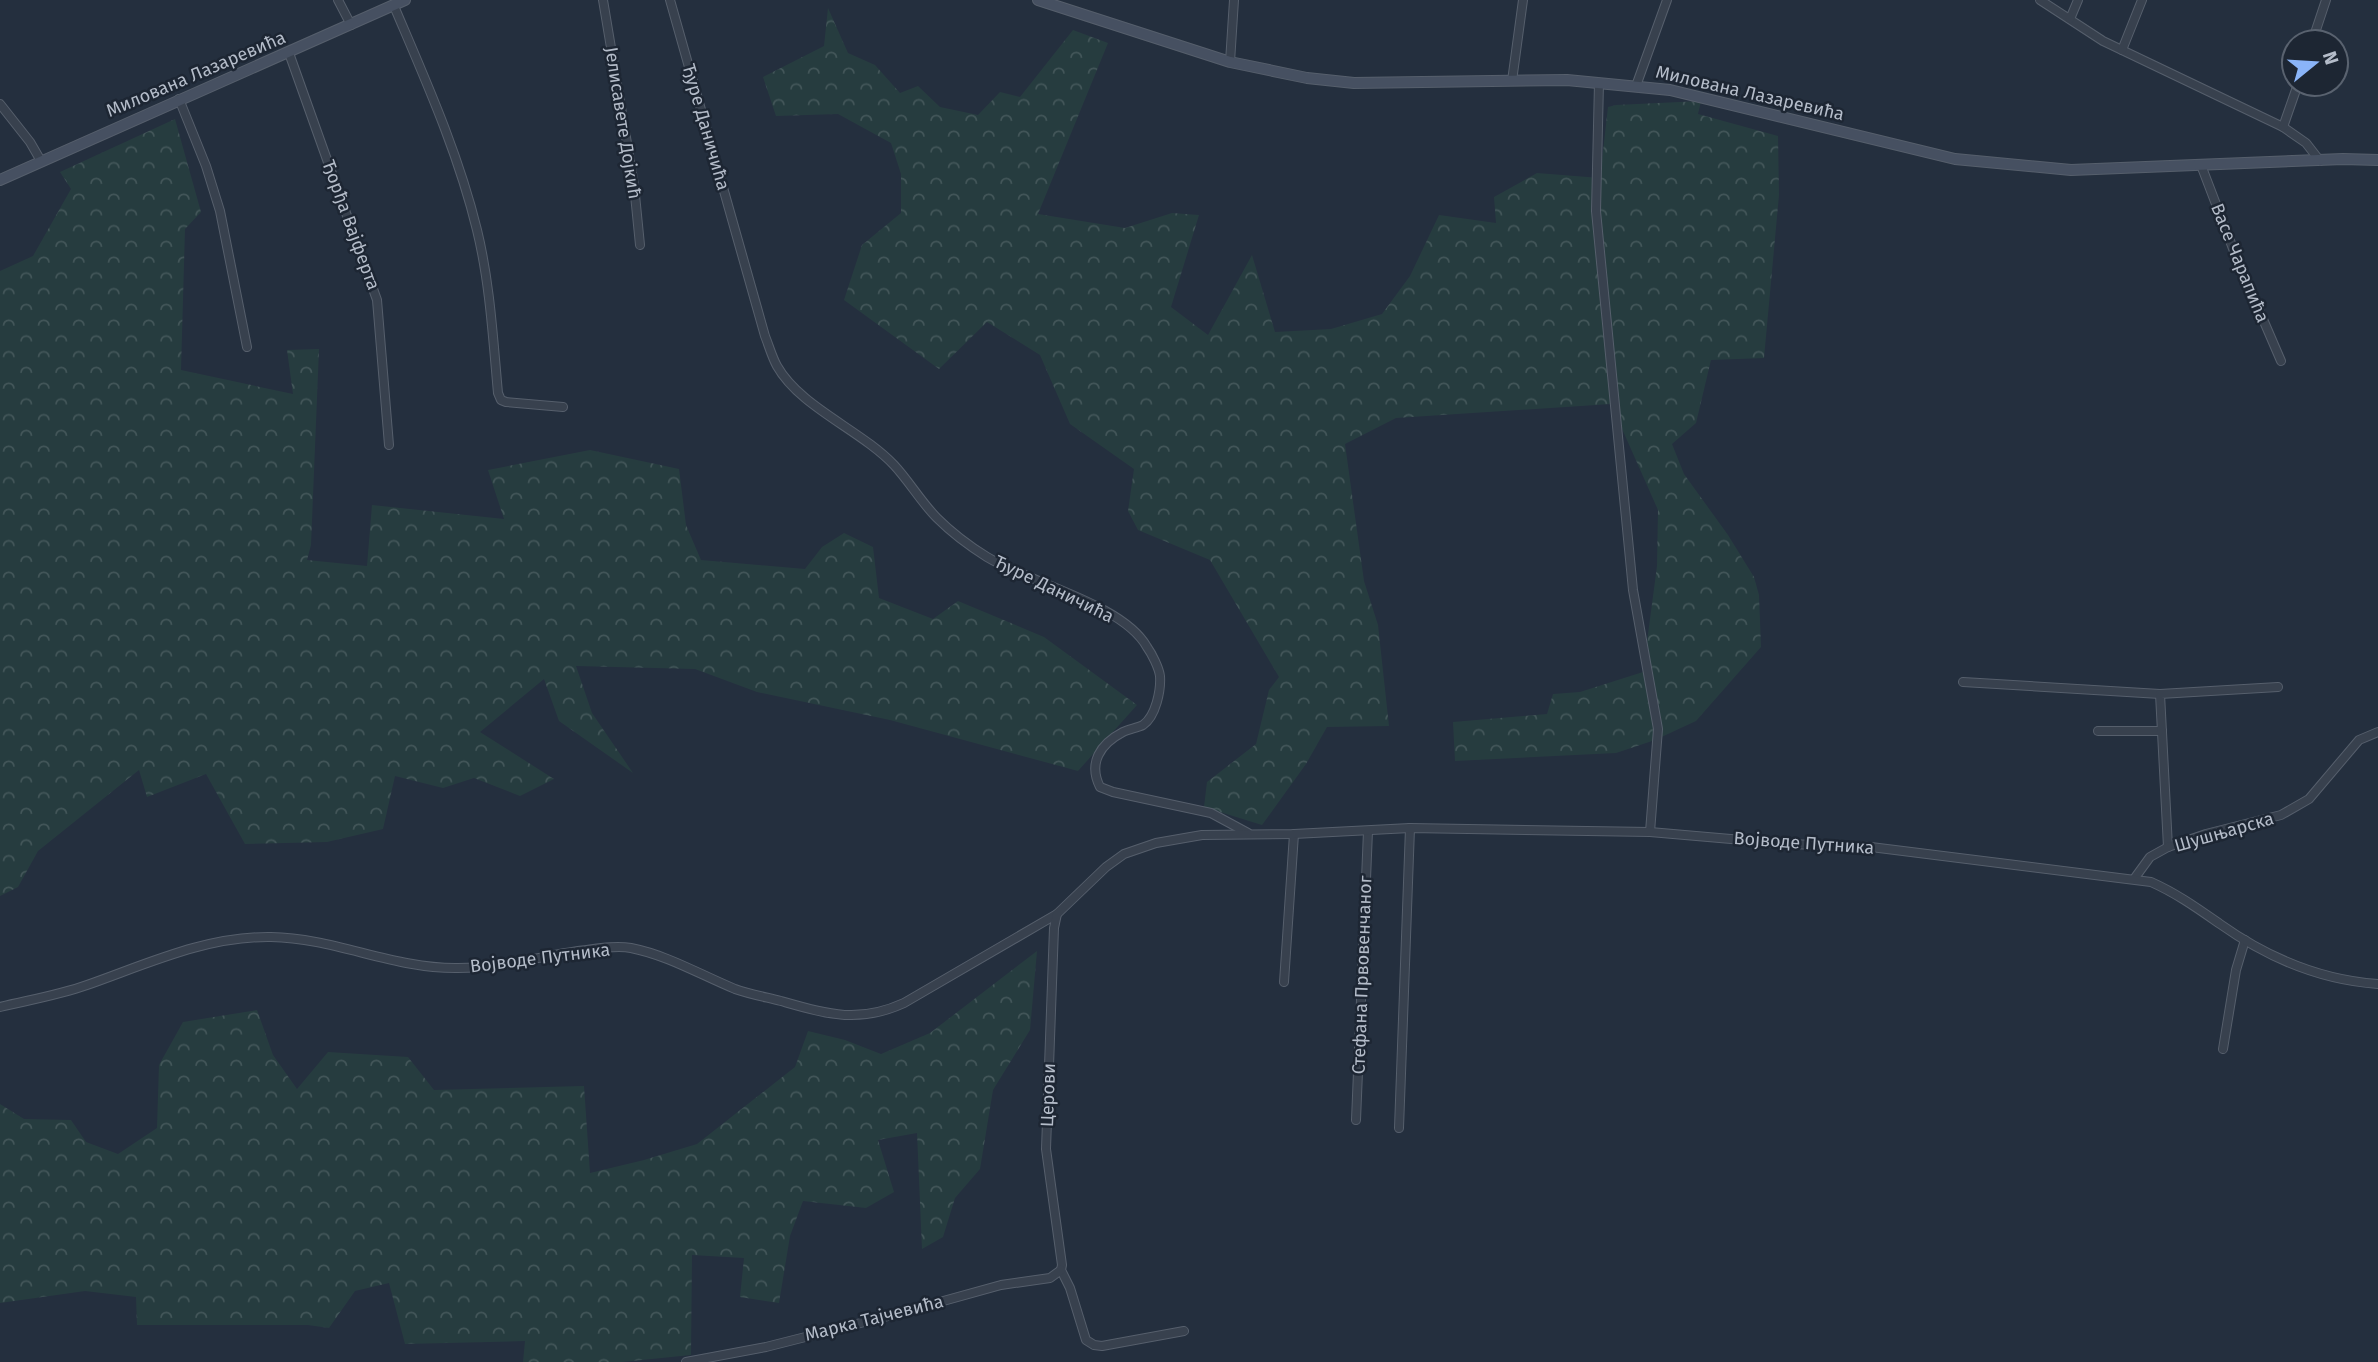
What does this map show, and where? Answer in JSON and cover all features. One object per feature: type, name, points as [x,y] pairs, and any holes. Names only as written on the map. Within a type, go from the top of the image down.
[{"type":"street","points":[[338,0],[351,25]]},
{"type":"street","name":"Милована Лазаревића","points":[[0,180],[405,0]]},
{"type":"street","name":"Јелисавете Дојкић","points":[[603,0],[634,185],[640,246]]},
{"type":"street","name":"Ђуре Даничића","points":[[670,0],[765,336],[777,367],[803,397],[893,463],[937,519],[988,557],[1097,608],[1132,628],[1147,646],[1160,675],[1153,713],[1144,724],[1123,732],[1099,751],[1094,775],[1100,787],[1211,813],[1251,834]]},
{"type":"street","name":"Милована Лазаревића","points":[[1038,0],[1230,62],[1307,78],[1335,82],[1512,81],[1636,86],[1704,96],[1955,159],[2071,170],[2378,160]]},
{"type":"street","points":[[1230,62],[1234,0]]},
{"type":"street","points":[[1512,81],[1523,0]]},
{"type":"street","points":[[1636,86],[1667,0]]},
{"type":"street","points":[[2040,0],[2122,50],[2283,127],[2306,143],[2320,161]]},
{"type":"street","points":[[2070,19],[2078,0]]},
{"type":"street","points":[[2122,50],[2142,0]]},
{"type":"street","points":[[2317,28],[2326,0]]},
{"type":"street","points":[[394,6],[450,139],[477,231],[492,314],[498,393],[501,400],[506,402],[563,407]]},
{"type":"street","name":"Ђорђа Вајферта","points":[[289,53],[377,300],[389,445]]},
{"type":"street","points":[[1599,83],[1596,211],[1633,590],[1658,729],[1650,832]]},
{"type":"street","points":[[2283,127],[2293,98]]},
{"type":"street","points":[[179,99],[206,166],[220,211],[247,347]]},
{"type":"street","points":[[0,104],[30,142],[41,161]]},
{"type":"street","name":"Васе Чарапића","points":[[2201,165],[2237,259],[2281,361]]},
{"type":"street","points":[[1963,682],[2160,694],[2278,687]]},
{"type":"street","points":[[2160,694],[2168,847]]},
{"type":"street","points":[[2098,730],[2162,731]]},
{"type":"street","name":"Шушњарска","points":[[2134,879],[2150,857],[2168,847],[2206,834],[2281,815],[2309,799],[2358,740],[2378,733]]},
{"type":"street","points":[[1399,1128],[1410,828]]},
{"type":"street","name":"Војводе Путника","points":[[0,1007],[85,986],[155,959],[193,948],[268,937],[301,939],[407,965],[442,968],[489,967],[596,948],[630,948],[668,960],[737,990],[833,1016],[868,1014],[886,1011],[904,1003],[1057,914],[1106,867],[1124,854],[1156,843],[1202,835],[1410,828],[1650,832],[1789,844],[1871,847],[2134,879],[2151,882],[2169,890],[2280,960],[2321,976],[2378,984]]},
{"type":"street","name":"Стефана Првовенчаног","points":[[1356,1120],[1368,831]]},
{"type":"street","points":[[1284,982],[1294,834]]},
{"type":"street","name":"Церови","points":[[1057,914],[1054,928],[1046,1149],[1061,1270],[1084,1336],[1094,1345],[1102,1346],[1184,1331]]},
{"type":"street","points":[[2223,1049],[2236,970],[2245,940]]},
{"type":"street","name":"Марка Тајчевића","points":[[686,1362],[766,1347],[900,1314],[1001,1285],[1050,1278],[1061,1270]]},
{"type":"green space","points":[[828,8],[848,53],[875,65],[900,93],[918,86],[940,107],[978,115],[1000,92],[1020,97],[1073,30],[1108,43],[1038,214],[1125,228],[1172,213],[1199,215],[1171,307],[1208,335],[1252,255],[1275,332],[1331,329],[1382,314],[1410,276],[1439,215],[1496,223],[1494,197],[1537,173],[1600,178],[1608,107],[1701,101],[1698,114],[1778,136],[1779,195],[1764,358],[1711,360],[1696,423],[1672,444],[1684,474],[1728,535],[1754,577],[1759,595],[1761,647],[1696,721],[1655,740],[1616,753],[1455,761],[1453,722],[1547,714],[1553,694],[1580,692],[1643,672],[1657,566],[1658,510],[1611,404],[1396,418],[1345,444],[1364,581],[1378,625],[1389,726],[1327,727],[1306,764],[1262,825],[1204,807],[1207,782],[1256,744],[1269,690],[1279,677],[1210,560],[1138,530],[1128,511],[1134,469],[1070,424],[1040,355],[987,322],[939,369],[844,300],[862,245],[901,213],[901,174],[891,143],[838,114],[776,116],[763,77],[824,46]]},
{"type":"green space","points":[[175,119],[201,212],[185,229],[181,370],[293,394],[287,350],[319,349],[311,545],[307,560],[367,566],[372,505],[504,519],[488,470],[590,450],[679,469],[686,525],[701,560],[805,569],[822,547],[844,533],[873,547],[879,598],[933,619],[958,601],[1044,637],[1137,705],[1078,771],[890,720],[757,692],[695,669],[576,666],[592,713],[633,773],[559,721],[544,679],[480,732],[554,779],[520,796],[474,778],[443,788],[395,776],[383,829],[327,842],[245,844],[206,774],[147,797],[139,770],[38,851],[18,887],[0,896],[0,271],[33,256],[71,189],[60,172]]},
{"type":"green space","points":[[1037,951],[1030,1030],[993,1090],[980,1169],[955,1198],[943,1237],[922,1249],[917,1133],[878,1140],[894,1192],[866,1208],[803,1201],[790,1236],[779,1303],[740,1297],[744,1258],[692,1255],[691,1355],[622,1362],[523,1362],[525,1341],[405,1344],[389,1283],[355,1291],[329,1328],[308,1325],[137,1325],[136,1297],[85,1291],[0,1303],[0,1104],[24,1119],[71,1120],[86,1142],[118,1154],[157,1128],[159,1065],[183,1022],[257,1010],[273,1055],[297,1089],[328,1052],[408,1057],[434,1090],[584,1086],[590,1173],[697,1144],[795,1067],[808,1031],[845,1040],[881,1054],[930,1033]]}]
